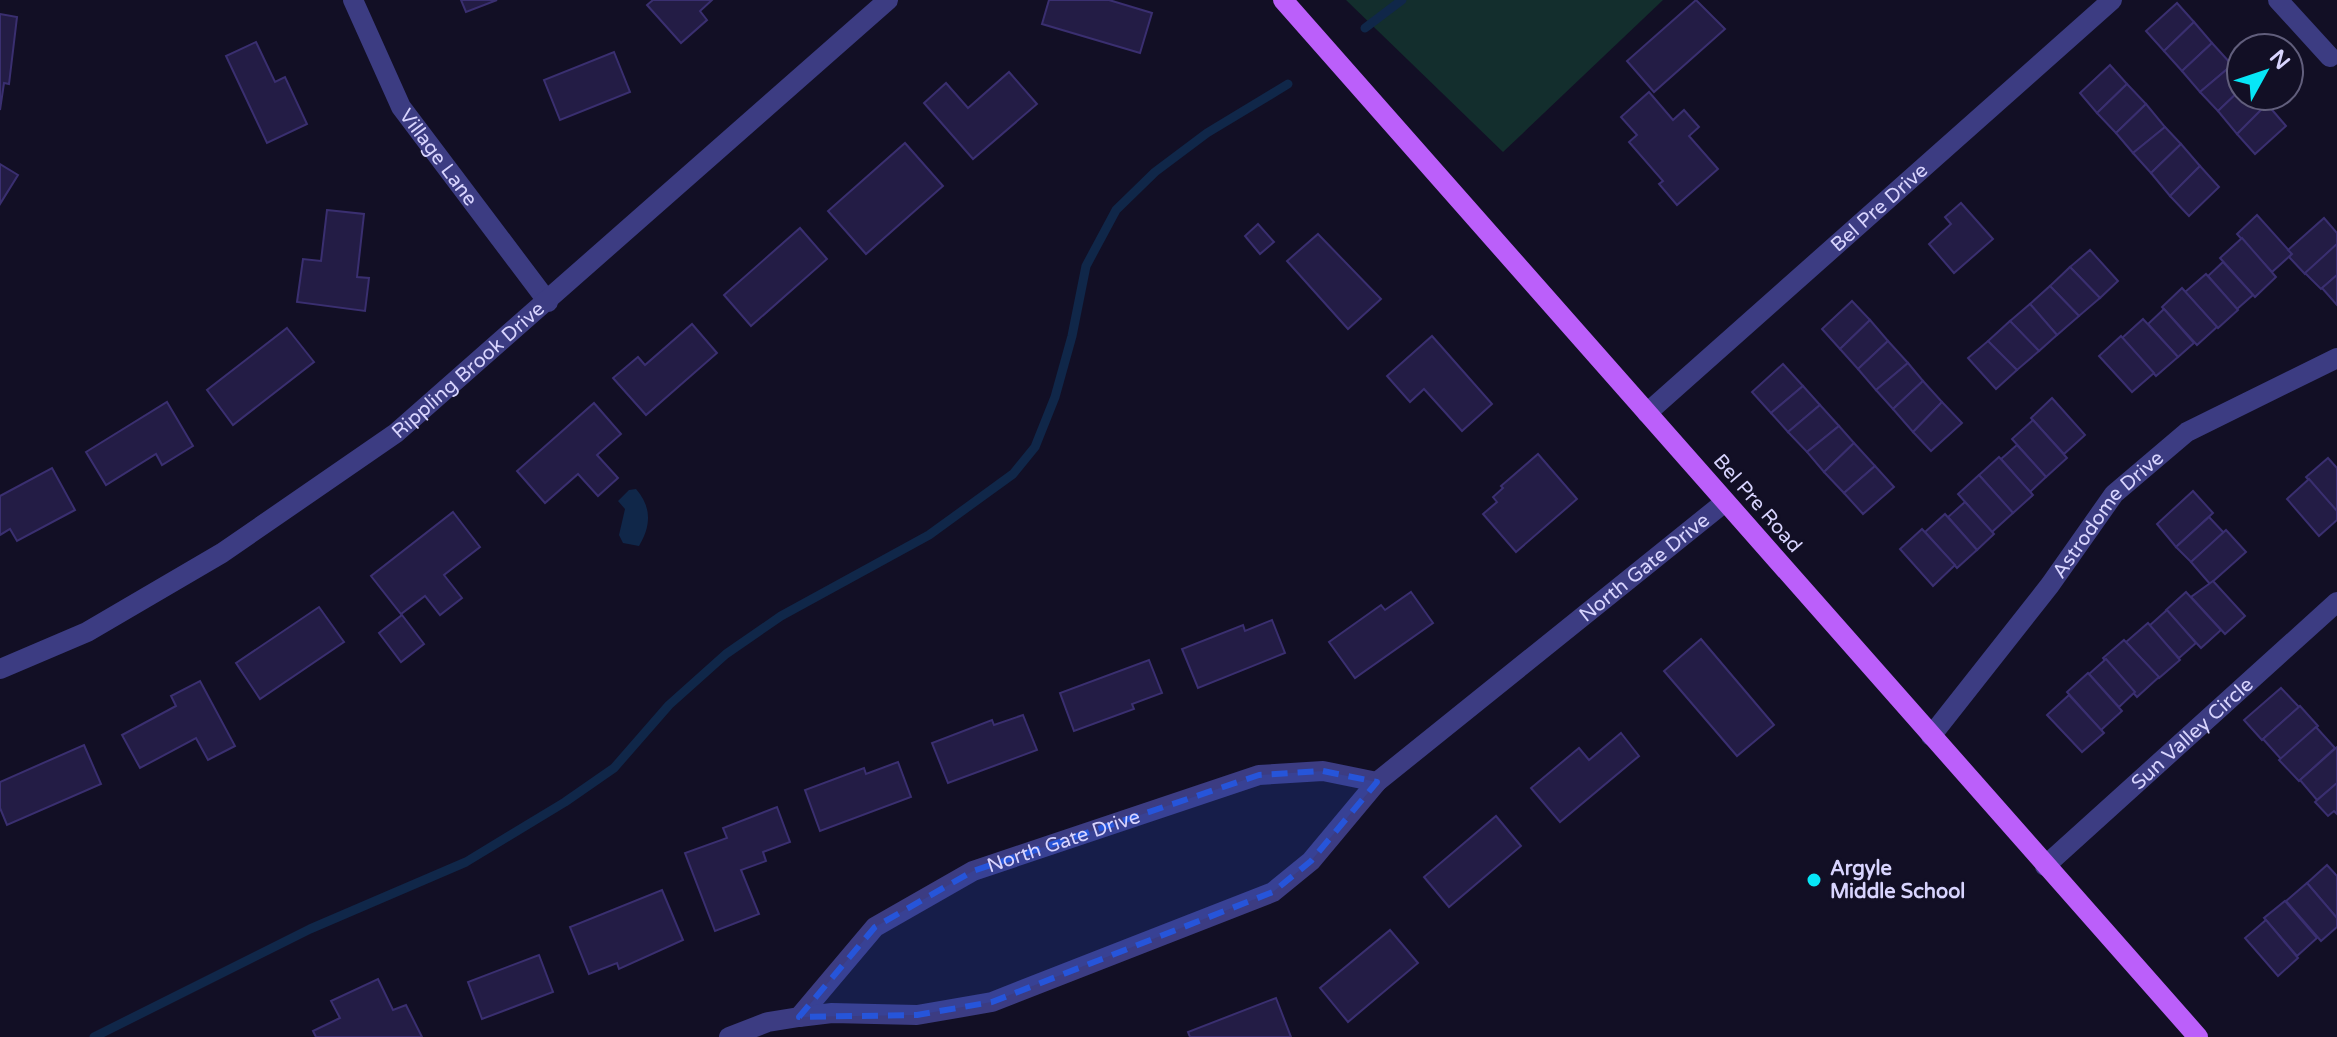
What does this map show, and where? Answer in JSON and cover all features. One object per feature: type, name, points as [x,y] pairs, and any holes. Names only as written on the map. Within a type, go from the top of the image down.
[{"type":"main road","name":"Bel Pre Road","points":[[1283,0],[2198,1037]]},
{"type":"street","name":"Village Lane","points":[[353,0],[401,107],[548,302]]},
{"type":"street","name":"Rippling Brook Drive","points":[[0,669],[87,632],[222,553],[396,433],[888,0]]},
{"type":"street","name":"Bel Pre Drive","points":[[1647,413],[2112,0]]},
{"type":"street","points":[[2278,0],[2330,57]]},
{"type":"street","name":"Astrodome Drive","points":[[1931,736],[2050,585],[2114,494],[2187,432],[2337,358]]},
{"type":"street","name":"North Gate Drive","points":[[729,1037],[768,1022],[799,1017],[832,1013],[917,1015],[992,1002],[1273,892],[1311,861],[1377,782],[1725,502]]},
{"type":"street","name":"Sun Valley Circle","points":[[2045,866],[2337,602]]},
{"type":"street","name":"North Gate Drive","points":[[799,1017],[875,927],[973,871],[1259,775],[1323,771],[1377,782]]},
{"type":"highlighted area","points":[[1323,771],[1377,782],[1311,861],[1273,892],[992,1002],[917,1015],[799,1017],[875,927],[973,871],[1259,775]]},
{"type":"green space","points":[[1346,0],[1663,0],[1503,152]]},
{"type":"water","points":[[636,489],[645,503],[648,517],[639,546],[623,543],[619,535],[625,509],[618,501],[629,490]]},
{"type":"building","points":[[461,0],[497,0],[466,12]]},
{"type":"building","points":[[653,0],[712,0],[700,11],[707,20],[681,43],[647,5]]},
{"type":"building","points":[[1049,0],[1109,0],[1152,13],[1140,53],[1042,24]]},
{"type":"building","points":[[1696,0],[1725,29],[1654,92],[1627,61]]},
{"type":"building","points":[[2177,3],[2194,22],[2164,51],[2146,31]]},
{"type":"building","points":[[0,14],[17,17],[9,84],[4,83],[0,110]]},
{"type":"building","points":[[2194,22],[2212,43],[2182,71],[2164,51]]},
{"type":"building","points":[[256,42],[275,82],[285,77],[307,124],[267,143],[226,56]]},
{"type":"building","points":[[2212,43],[2225,57],[2225,71],[2200,92],[2182,71]]},
{"type":"building","points":[[614,52],[630,92],[560,120],[544,80]]},
{"type":"building","points":[[2110,65],[2127,84],[2097,113],[2080,93]]},
{"type":"building","points":[[2225,71],[2225,104],[2218,111],[2200,92]]},
{"type":"building","points":[[1009,72],[1037,104],[973,159],[924,103],[946,83],[968,108]]},
{"type":"building","points":[[2127,84],[2146,104],[2116,133],[2097,113]]},
{"type":"building","points":[[1649,92],[1673,120],[1684,110],[1699,127],[1689,136],[1718,169],[1677,205],[1659,184],[1663,181],[1629,142],[1637,135],[1621,117]]},
{"type":"building","points":[[2146,104],[2165,127],[2133,153],[2116,133]]},
{"type":"building","points":[[2225,104],[2225,112],[2259,112],[2237,134],[2218,111]]},
{"type":"building","points":[[2259,112],[2274,112],[2286,126],[2255,154],[2237,134]]},
{"type":"building","points":[[2165,127],[2181,144],[2151,173],[2133,153]]},
{"type":"building","points":[[905,143],[943,186],[866,254],[828,211]]},
{"type":"building","points":[[2181,144],[2200,166],[2170,196],[2151,173]]},
{"type":"building","points":[[0,164],[18,175],[0,204]]},
{"type":"building","points":[[2200,166],[2219,187],[2189,216],[2170,196]]},
{"type":"building","points":[[1961,203],[1993,239],[1954,273],[1929,244],[1951,224],[1945,217]]},
{"type":"building","points":[[327,210],[364,214],[357,277],[369,278],[365,311],[297,302],[303,259],[321,261]]},
{"type":"building","points":[[2257,215],[2292,254],[2272,272],[2237,234]]},
{"type":"building","points":[[2324,218],[2337,233],[2337,244],[2305,274],[2289,257],[2292,254],[2288,250]]},
{"type":"building","points":[[1258,224],[1274,242],[1260,254],[1245,236]]},
{"type":"building","points":[[800,228],[827,259],[751,326],[724,295]]},
{"type":"building","points":[[1318,234],[1381,299],[1348,329],[1287,261]]},
{"type":"building","points":[[2242,238],[2276,277],[2255,297],[2220,258]]},
{"type":"building","points":[[2337,244],[2337,275],[2321,289],[2305,273]]},
{"type":"building","points":[[2090,250],[2118,281],[2100,298],[2070,267]]},
{"type":"building","points":[[2223,262],[2253,295],[2237,309],[2208,276]]},
{"type":"building","points":[[2070,267],[2100,298],[2079,316],[2050,286]]},
{"type":"building","points":[[2206,274],[2238,310],[2218,328],[2185,292]]},
{"type":"building","points":[[2337,275],[2337,305],[2322,288]]},
{"type":"building","points":[[2050,286],[2079,316],[2057,335],[2030,304]]},
{"type":"building","points":[[2182,288],[2217,327],[2197,345],[2162,307]]},
{"type":"building","points":[[1852,301],[1870,320],[1840,349],[1822,329]]},
{"type":"building","points":[[2030,304],[2057,335],[2039,351],[2010,321]]},
{"type":"building","points":[[2164,309],[2194,343],[2178,357],[2148,324]]},
{"type":"building","points":[[2143,319],[2178,357],[2156,376],[2122,338]]},
{"type":"building","points":[[1870,320],[1888,341],[1858,369],[1840,349]]},
{"type":"building","points":[[2010,321],[2039,351],[2017,370],[1988,341]]},
{"type":"building","points":[[692,324],[717,353],[646,415],[613,378],[638,357],[645,365]]},
{"type":"building","points":[[287,328],[314,362],[233,425],[207,390]]},
{"type":"building","points":[[1432,336],[1492,404],[1462,431],[1424,389],[1410,402],[1387,376]]},
{"type":"building","points":[[2121,336],[2154,373],[2132,392],[2099,356]]},
{"type":"building","points":[[1888,341],[1908,363],[1876,390],[1858,369]]},
{"type":"building","points":[[1988,341],[2017,370],[1996,389],[1968,358]]},
{"type":"building","points":[[1908,363],[1923,381],[1893,409],[1876,390]]},
{"type":"building","points":[[1783,364],[1803,386],[1771,413],[1752,392]]},
{"type":"building","points":[[1923,381],[1942,402],[1913,432],[1893,409]]},
{"type":"building","points":[[1803,386],[1820,405],[1788,432],[1771,413]]},
{"type":"building","points":[[2052,398],[2085,435],[2064,454],[2031,418]]},
{"type":"building","points":[[167,402],[193,446],[162,465],[156,454],[106,485],[86,452]]},
{"type":"building","points":[[1942,402],[1962,423],[1931,451],[1913,432]]},
{"type":"building","points":[[594,403],[621,434],[597,455],[618,478],[598,496],[578,474],[545,503],[517,471]]},
{"type":"building","points":[[1820,405],[1839,426],[1807,452],[1788,432]]},
{"type":"building","points":[[2033,420],[2067,458],[2046,477],[2012,439]]},
{"type":"building","points":[[1839,426],[1854,443],[1824,472],[1807,452]]},
{"type":"building","points":[[1854,443],[1875,466],[1844,493],[1824,472]]},
{"type":"building","points":[[2017,445],[2046,477],[2030,492],[2001,459]]},
{"type":"building","points":[[1538,454],[1577,499],[1516,552],[1483,514],[1497,502],[1493,497],[1503,488],[1501,486]]},
{"type":"building","points":[[1999,457],[2033,495],[2013,513],[1979,475]]},
{"type":"building","points":[[2328,458],[2337,468],[2337,511],[2306,477]]},
{"type":"building","points":[[1875,466],[1894,487],[1863,514],[1844,493]]},
{"type":"building","points":[[52,468],[75,510],[17,541],[10,529],[0,535],[0,496]]},
{"type":"building","points":[[1979,475],[2013,513],[1992,532],[1958,494]]},
{"type":"building","points":[[2309,479],[2337,511],[2337,520],[2319,536],[2287,499]]},
{"type":"building","points":[[2193,491],[2213,513],[2176,547],[2157,524]]},
{"type":"building","points":[[1965,502],[1994,534],[1977,550],[1948,517]]},
{"type":"building","points":[[453,512],[480,547],[444,575],[462,598],[440,615],[425,596],[401,614],[371,576]]},
{"type":"building","points":[[1945,514],[1977,550],[1957,568],[1925,532]]},
{"type":"building","points":[[2209,517],[2224,533],[2191,562],[2176,547]]},
{"type":"building","points":[[1922,529],[1955,565],[1933,586],[1900,549]]},
{"type":"building","points":[[2226,530],[2246,552],[2210,584],[2191,562]]},
{"type":"building","points":[[2213,581],[2245,616],[2225,634],[2191,597]]},
{"type":"building","points":[[1411,592],[1433,623],[1355,678],[1329,642],[1381,605],[1385,610]]},
{"type":"building","points":[[2186,592],[2221,630],[2201,648],[2166,610]]},
{"type":"building","points":[[319,607],[344,642],[260,699],[236,663]]},
{"type":"building","points":[[2167,610],[2196,643],[2179,658],[2149,626]]},
{"type":"building","points":[[402,615],[424,644],[401,662],[379,633]]},
{"type":"building","points":[[1272,620],[1285,653],[1198,688],[1182,649],[1243,625],[1245,631]]},
{"type":"building","points":[[2148,623],[2180,660],[2159,678],[2126,642]]},
{"type":"building","points":[[1701,639],[1774,725],[1737,756],[1664,671]]},
{"type":"building","points":[[2124,640],[2159,677],[2137,697],[2103,658]]},
{"type":"building","points":[[2106,659],[2135,692],[2119,707],[2089,674]]},
{"type":"building","points":[[1149,660],[1162,693],[1132,704],[1134,709],[1074,731],[1060,693]]},
{"type":"building","points":[[2088,673],[2122,711],[2101,730],[2067,692]]},
{"type":"building","points":[[200,681],[235,746],[208,760],[196,738],[140,768],[122,735],[176,706],[171,696]]},
{"type":"building","points":[[2281,688],[2299,707],[2262,740],[2244,720]]},
{"type":"building","points":[[2069,695],[2104,733],[2082,752],[2047,715]]},
{"type":"building","points":[[2300,706],[2318,726],[2281,759],[2263,739]]},
{"type":"building","points":[[1023,715],[1037,750],[948,783],[932,743],[992,720],[994,725]]},
{"type":"building","points":[[2316,727],[2335,748],[2299,781],[2279,760]]},
{"type":"building","points":[[1621,733],[1639,756],[1560,822],[1531,788],[1579,748],[1589,760]]},
{"type":"building","points":[[84,745],[101,784],[7,825],[0,808],[0,782]]},
{"type":"building","points":[[2337,747],[2337,783],[2317,800],[2300,780]]},
{"type":"building","points":[[898,762],[911,797],[820,831],[805,790],[864,768],[866,774]]},
{"type":"building","points":[[2337,783],[2337,814],[2334,811],[2328,816],[2315,802]]},
{"type":"building","points":[[777,807],[790,842],[763,852],[766,861],[741,870],[759,914],[715,931],[685,853],[727,838],[723,828]]},
{"type":"building","points":[[1496,816],[1521,846],[1449,907],[1424,877]]},
{"type":"building","points":[[2327,865],[2337,876],[2337,918],[2307,883]]},
{"type":"building","points":[[2307,883],[2337,918],[2337,927],[2321,941],[2286,901]]},
{"type":"building","points":[[662,890],[683,940],[619,969],[617,963],[589,974],[570,927]]},
{"type":"building","points":[[2285,901],[2317,938],[2297,956],[2264,918]]},
{"type":"building","points":[[2266,920],[2298,958],[2278,976],[2245,938]]},
{"type":"building","points":[[1390,930],[1418,963],[1348,1022],[1320,988]]},
{"type":"building","points":[[539,955],[553,992],[482,1019],[468,982]]},
{"type":"building","points":[[378,979],[393,1010],[406,1005],[422,1037],[316,1037],[313,1031],[340,1018],[331,1001]]},
{"type":"building","points":[[1276,998],[1291,1037],[1190,1037],[1188,1032]]},
{"type":"waterway","points":[[1365,28],[1402,0]]},
{"type":"waterway","points":[[94,1037],[310,929],[466,862],[565,802],[614,768],[669,705],[726,654],[781,616],[929,535],[1013,474],[1035,447],[1055,397],[1072,336],[1086,266],[1116,210],[1155,172],[1207,133],[1288,84]]},
{"type":"place","name":"Argyle Middle School","points":[[1814,880]]}]
